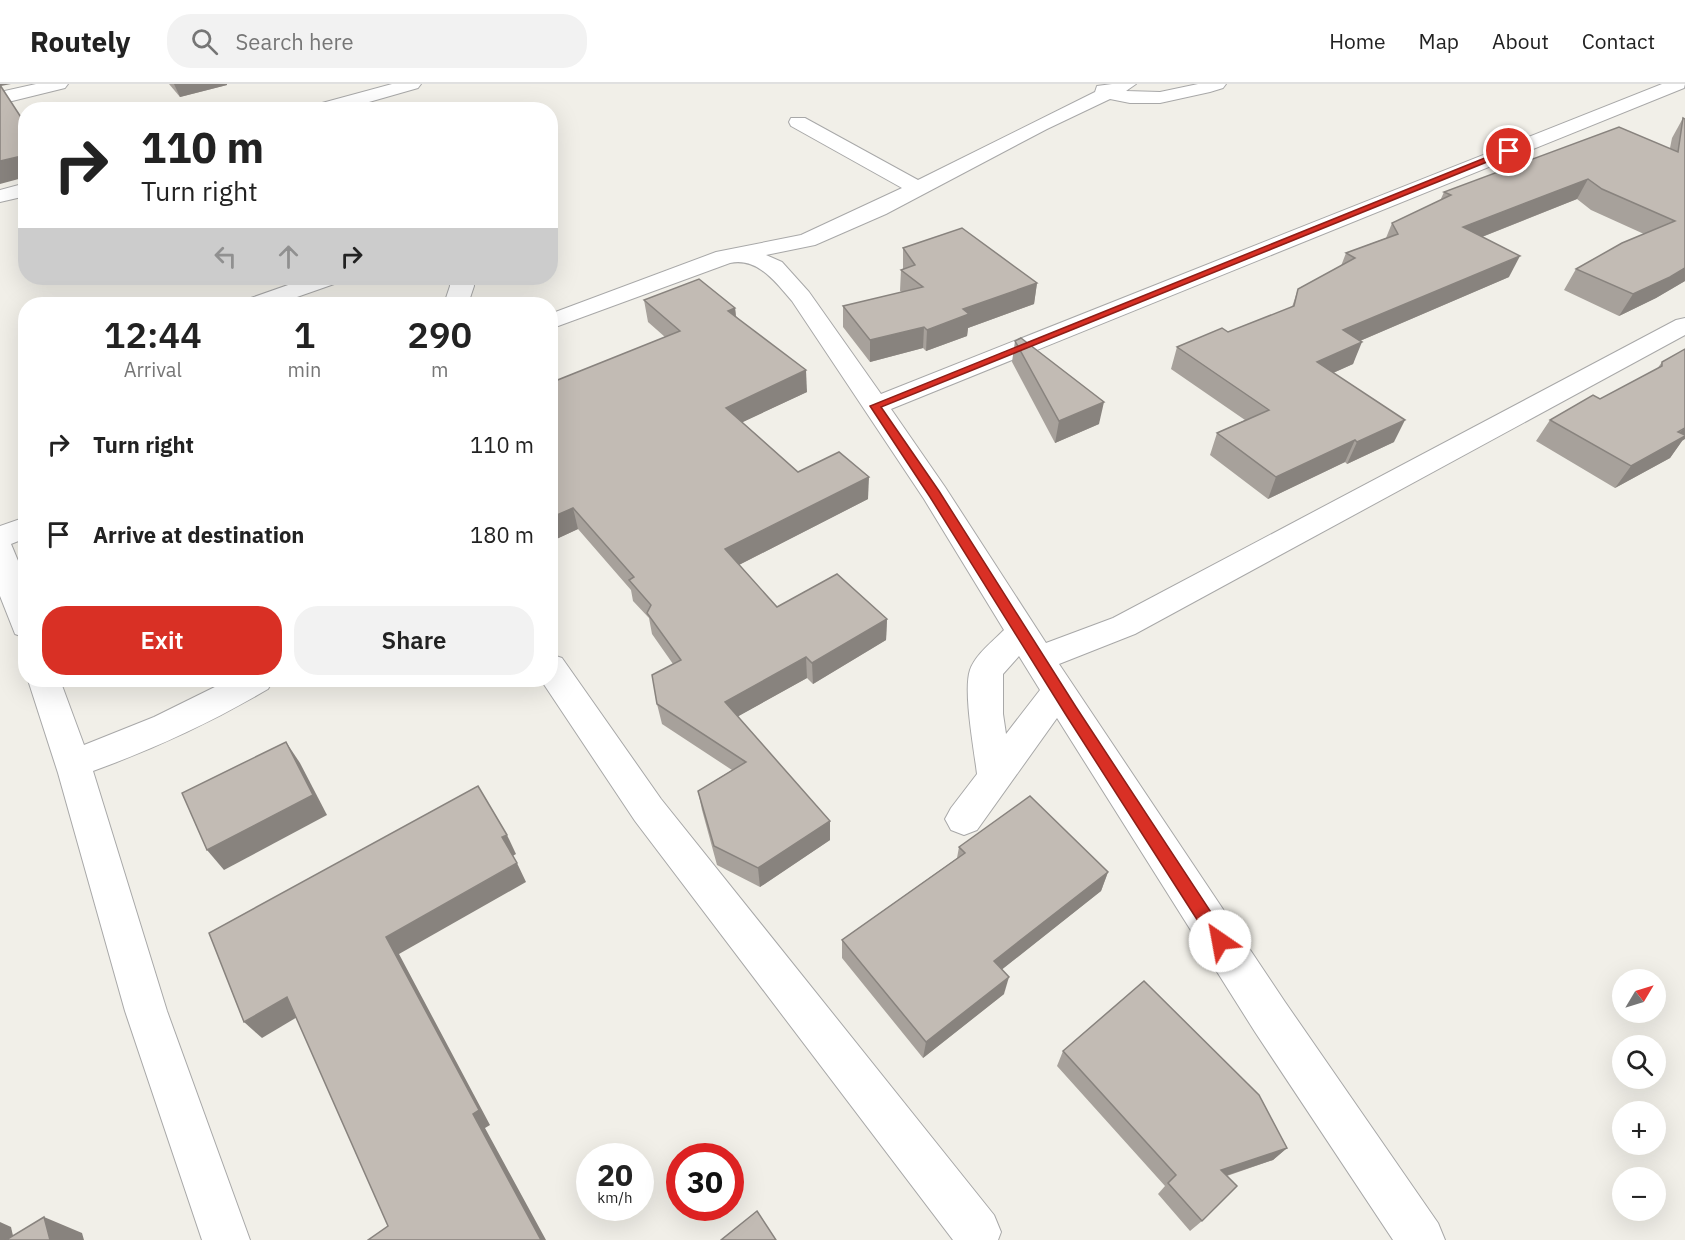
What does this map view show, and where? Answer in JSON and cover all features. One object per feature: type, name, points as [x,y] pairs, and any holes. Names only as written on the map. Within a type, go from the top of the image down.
[{"type":"street","points":[[0,98],[59,84]]},
{"type":"street","points":[[347,102],[412,84]]},
{"type":"street","points":[[774,267],[783,255],[807,240],[918,189],[1108,87],[1133,97],[1161,96],[1217,84]]},
{"type":"street","points":[[875,406],[1676,89]]},
{"type":"street","points":[[798,122],[918,189]]},
{"type":"street","points":[[0,196],[18,191]]},
{"type":"street","points":[[558,319],[724,257],[807,240]]},
{"type":"street","points":[[738,254],[750,256],[774,267],[801,297],[934,494],[1058,691],[1270,1017],[1421,1240]]},
{"type":"street","points":[[276,297],[309,285]]},
{"type":"street","points":[[995,776],[986,714],[986,671],[1030,646],[1124,626],[1685,325]]},
{"type":"street","points":[[0,537],[18,530]]},
{"type":"street","points":[[0,551],[18,603]]},
{"type":"street","points":[[558,680],[648,810],[977,1232]]},
{"type":"street","points":[[46,687],[73,763],[146,1011],[226,1240]]},
{"type":"street","points":[[73,763],[129,745],[244,687]]},
{"type":"street","points":[[964,819],[1058,691]]},
{"type":"building","points":[[0,85],[18,113],[18,157],[0,161]]},
{"type":"building","points":[[1683,118],[1685,119],[1685,268],[1633,294],[1576,269],[1622,243],[1675,221],[1602,189],[1588,179],[1463,227],[1520,256],[1343,330],[1362,342],[1317,362],[1405,420],[1357,442],[1355,440],[1276,477],[1217,433],[1269,410],[1177,347],[1222,328],[1228,332],[1294,306],[1298,289],[1355,258],[1346,253],[1398,234],[1392,223],[1451,195],[1444,192],[1619,127],[1678,152]]},
{"type":"building","points":[[962,228],[1037,283],[963,309],[969,314],[927,330],[924,327],[870,340],[843,306],[923,287],[901,270],[915,265],[903,248]]},
{"type":"building","points":[[699,279],[735,308],[728,311],[806,370],[726,408],[798,472],[839,452],[869,477],[725,549],[777,607],[837,574],[887,619],[812,663],[806,657],[725,702],[830,821],[758,868],[714,846],[698,791],[746,762],[657,704],[652,675],[681,660],[647,613],[651,605],[629,580],[634,577],[573,508],[558,515],[558,380],[680,331],[644,300]]},
{"type":"building","points":[[1021,338],[1104,402],[1059,421],[1015,341]]},
{"type":"building","points":[[1685,349],[1685,428],[1678,432],[1685,436],[1631,466],[1550,420],[1593,395],[1600,399],[1662,366],[1662,362]]},
{"type":"building","points":[[286,742],[313,795],[207,850],[182,793]]},
{"type":"building","points":[[478,786],[507,835],[502,837],[517,863],[386,937],[479,1110],[473,1114],[541,1240],[368,1240],[388,1226],[287,997],[244,1022],[209,933]]},
{"type":"building","points":[[1030,796],[1108,872],[994,961],[1009,977],[926,1042],[842,940],[965,853],[959,847]]},
{"type":"building","points":[[1144,981],[1259,1095],[1287,1148],[1221,1170],[1237,1186],[1202,1221],[1168,1183],[1176,1175],[1063,1051]]},
{"type":"building","points":[[757,1211],[776,1240],[721,1240]]},
{"type":"building","points":[[44,1217],[50,1240],[6,1240]]},
{"type":"route","points":[[1220,941],[934,494],[875,406],[1509,151]]}]
